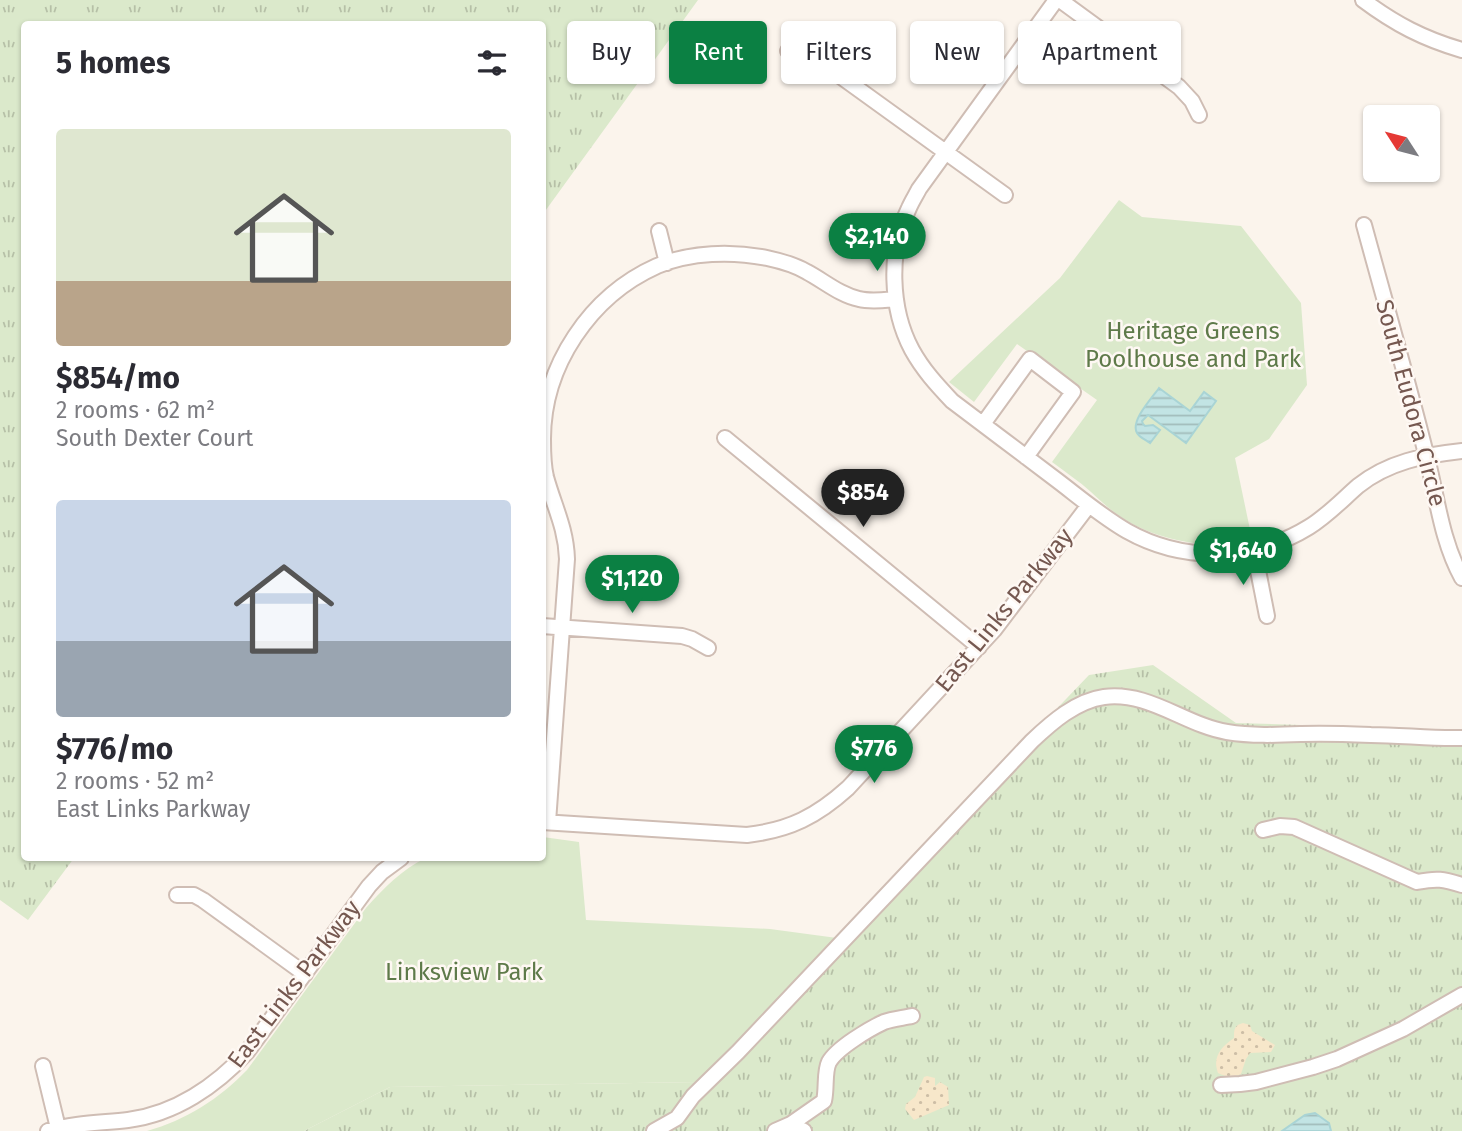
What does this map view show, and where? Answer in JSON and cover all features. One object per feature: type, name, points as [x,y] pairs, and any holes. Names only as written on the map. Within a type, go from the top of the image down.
[{"type":"street","points":[[1199,115],[1192,101],[1179,87],[1058,0],[919,189],[902,227],[895,268],[897,309],[911,349],[932,380],[952,401],[1128,532],[1162,546],[1205,554],[1254,550],[1285,540],[1311,526],[1358,486],[1385,469],[1427,455],[1462,451]]},
{"type":"street","points":[[1363,0],[1414,33],[1462,50]]},
{"type":"street","points":[[851,84],[1005,194]]},
{"type":"street","name":"South Eudora Circle","points":[[1364,225],[1427,455],[1446,540],[1462,578]]},
{"type":"street","points":[[659,231],[667,263]]},
{"type":"street","points":[[546,411],[559,365],[581,327],[614,293],[639,276],[667,263],[718,253],[751,255],[770,258],[806,271],[850,296],[871,301],[896,299]]},
{"type":"street","points":[[983,424],[1030,359],[1073,392],[1026,457]]},
{"type":"street","points":[[725,438],[979,647]]},
{"type":"street","points":[[546,476],[567,543],[546,811]]},
{"type":"street","name":"East Links Parkway","points":[[546,822],[747,835],[797,824],[814,815],[848,788],[979,647],[1089,505]]},
{"type":"street","points":[[1254,550],[1267,616]]},
{"type":"street","points":[[546,626],[682,636],[708,648]]},
{"type":"street","points":[[653,1131],[677,1118],[693,1096],[738,1052],[1032,741],[1047,727],[1079,706],[1102,698],[1140,700],[1215,729],[1248,734],[1462,738]]},
{"type":"street","points":[[1263,830],[1280,826],[1294,827],[1417,882],[1447,879],[1462,885]]},
{"type":"street","name":"East Links Parkway","points":[[43,1066],[53,1129],[76,1124],[143,1118],[196,1096],[232,1069],[247,1052],[369,886],[397,861]]},
{"type":"street","points":[[177,895],[194,895],[204,900],[305,974]]},
{"type":"street","points":[[1221,1084],[1256,1082],[1313,1068],[1403,1029],[1462,995]]},
{"type":"street","points":[[775,1131],[797,1128],[824,1101],[827,1089],[826,1072],[838,1051],[885,1022],[912,1016]]},
{"type":"green space","points":[[0,0],[698,0],[683,21],[669,21],[669,40],[655,59],[655,21],[567,21],[567,84],[637,84],[546,210],[546,21],[21,21],[21,861],[72,861],[28,920],[0,900]]},
{"type":"green space","name":"Heritage Greens Poolhouse and Park","points":[[1119,200],[1142,217],[1241,226],[1301,303],[1307,385],[1269,439],[1235,458],[1252,539],[1236,543],[1202,544],[1150,532],[1117,514],[1052,462],[1097,400],[1017,344],[974,402],[949,382],[1060,278]]},
{"type":"green space","points":[[1153,665],[1236,723],[1462,730],[1462,1131],[304,1131],[390,1087],[699,1082],[1089,675]]},
{"type":"green space","name":"Linksview Park","points":[[546,837],[579,842],[586,920],[770,929],[837,938],[699,1082],[390,1087],[304,1131],[147,1131],[175,1121],[201,1107],[247,1070],[366,908],[386,887],[417,863],[546,861]]},
{"type":"sand","points":[[1243,1023],[1250,1025],[1252,1031],[1275,1045],[1271,1052],[1250,1053],[1241,1074],[1226,1076],[1218,1073],[1216,1062],[1219,1053],[1234,1038],[1236,1027]]},
{"type":"sand","points":[[924,1077],[935,1078],[935,1086],[940,1082],[948,1087],[949,1105],[914,1120],[905,1109],[906,1104],[915,1097]]},
{"type":"water","points":[[1159,388],[1190,411],[1204,392],[1216,401],[1186,443],[1148,415],[1142,421],[1143,424],[1153,425],[1160,430],[1150,443],[1137,433],[1136,422]]},
{"type":"water","points":[[1315,1113],[1329,1123],[1331,1131],[1282,1131],[1305,1115]]}]
